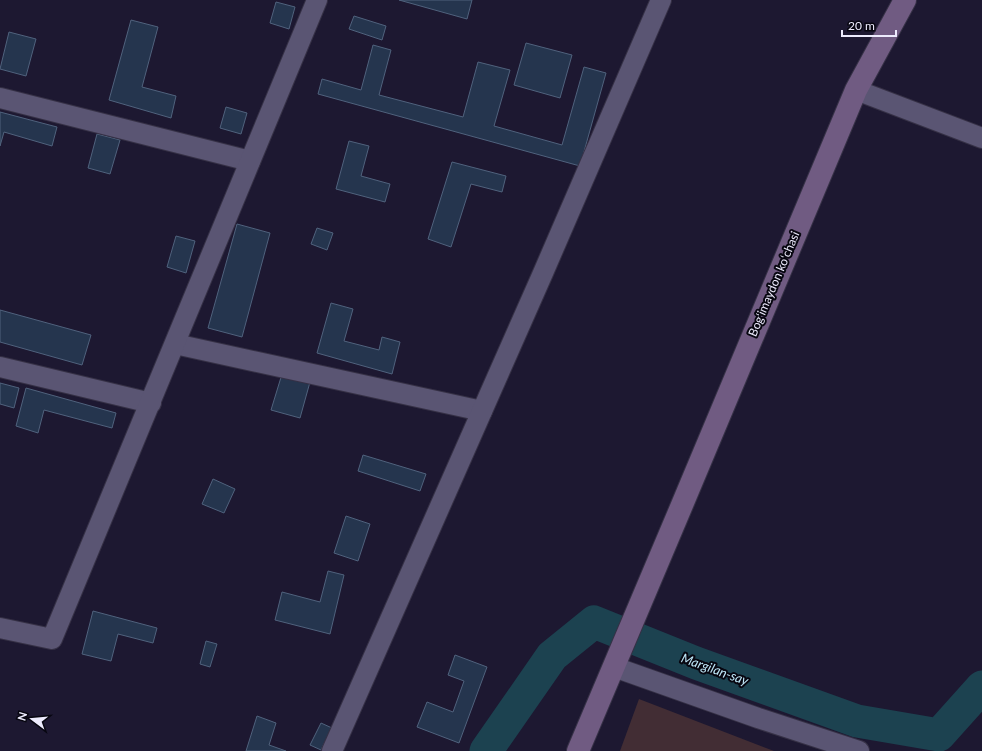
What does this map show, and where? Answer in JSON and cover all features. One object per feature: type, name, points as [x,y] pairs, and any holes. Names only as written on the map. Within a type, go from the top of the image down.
[{"type":"main road","name":"Bogʻimaydon koʻchasi","points":[[614,666],[856,90],[904,0]]},
{"type":"main road","points":[[578,751],[614,666]]},
{"type":"street","points":[[0,628],[52,639],[317,0]]},
{"type":"street","points":[[332,751],[482,411],[660,0]]},
{"type":"street","points":[[856,90],[982,138]]},
{"type":"street","points":[[0,98],[250,161]]},
{"type":"street","points":[[175,344],[482,411]]},
{"type":"street","points":[[0,368],[151,403]]},
{"type":"street","points":[[614,666],[758,718],[859,751]]},
{"type":"shaded area","points":[[639,699],[774,751],[620,751]]},
{"type":"building","points":[[399,0],[472,0],[467,19]]},
{"type":"building","points":[[276,2],[295,7],[289,29],[270,23]]},
{"type":"building","points":[[354,16],[386,26],[382,40],[349,29]]},
{"type":"building","points":[[131,20],[158,27],[142,87],[176,96],[171,118],[109,100]]},
{"type":"building","points":[[9,32],[36,39],[26,76],[0,69]]},
{"type":"building","points":[[526,43],[572,55],[560,98],[514,85]]},
{"type":"building","points":[[373,45],[391,50],[379,95],[463,117],[478,62],[510,70],[494,126],[562,145],[584,67],[606,73],[580,166],[318,94],[322,79],[361,90]]},
{"type":"building","points":[[226,107],[247,113],[241,134],[220,128]]},
{"type":"building","points":[[0,112],[57,127],[52,146],[4,132],[0,146]]},
{"type":"building","points":[[97,134],[120,140],[110,174],[88,168]]},
{"type":"building","points":[[349,141],[369,146],[361,176],[390,184],[385,202],[336,189]]},
{"type":"building","points":[[452,162],[506,176],[502,192],[471,184],[451,247],[428,239]]},
{"type":"building","points":[[237,224],[270,233],[242,337],[208,328]]},
{"type":"building","points":[[317,228],[333,233],[327,250],[311,244]]},
{"type":"building","points":[[176,236],[195,241],[186,273],[167,267]]},
{"type":"building","points":[[331,303],[353,309],[344,341],[379,350],[382,337],[400,342],[392,374],[317,353]]},
{"type":"building","points":[[0,310],[91,335],[82,365],[0,342]]},
{"type":"building","points":[[282,374],[310,382],[300,418],[271,410]]},
{"type":"building","points":[[0,383],[19,388],[14,408],[0,404]]},
{"type":"building","points":[[26,388],[116,413],[112,428],[44,410],[38,433],[16,426]]},
{"type":"building","points":[[363,455],[426,474],[420,491],[358,471]]},
{"type":"building","points":[[213,479],[235,489],[224,513],[202,504]]},
{"type":"building","points":[[346,516],[370,524],[358,561],[334,553]]},
{"type":"building","points":[[328,571],[344,575],[330,634],[275,620],[282,592],[320,602]]},
{"type":"building","points":[[93,611],[157,628],[153,643],[118,634],[111,661],[82,654]]},
{"type":"building","points":[[206,641],[217,644],[210,667],[200,664]]},
{"type":"building","points":[[455,655],[487,667],[459,743],[417,727],[427,702],[453,712],[464,681],[448,675]]},
{"type":"building","points":[[257,716],[276,723],[269,745],[286,751],[246,751]]},
{"type":"building","points":[[321,723],[332,728],[321,750],[310,745]]},
{"type":"waterway","name":"Margilan-say","points":[[486,751],[552,656],[594,622],[696,663],[857,721],[939,735],[982,687]]}]
